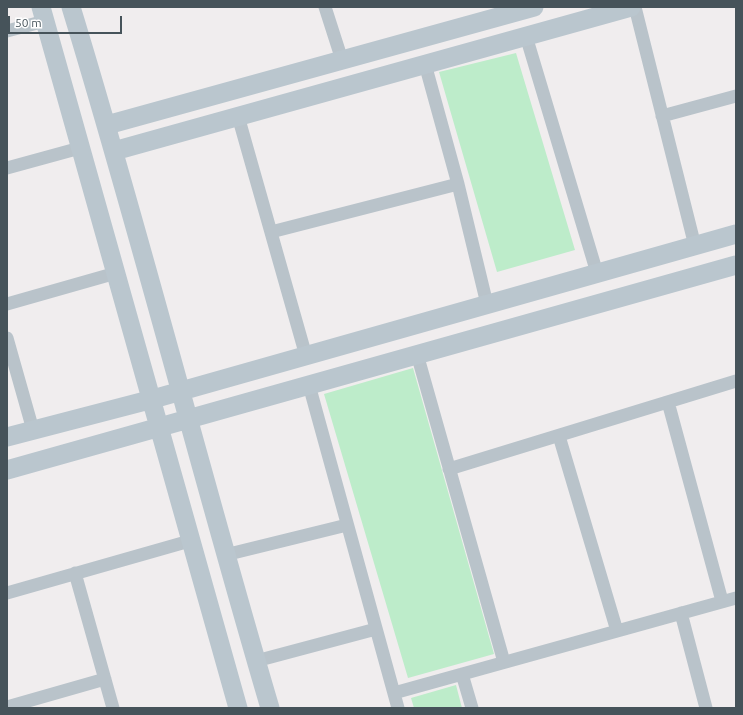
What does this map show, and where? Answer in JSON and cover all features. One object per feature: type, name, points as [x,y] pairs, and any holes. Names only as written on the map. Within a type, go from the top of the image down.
[{"type":"street","points":[[72,7],[182,390],[225,555],[270,708]]},
{"type":"street","points":[[325,7],[342,60]]},
{"type":"street","points":[[107,125],[534,7]]},
{"type":"street","points":[[114,150],[631,7]]},
{"type":"street","points":[[635,7],[694,246]]},
{"type":"street","points":[[7,31],[43,14],[238,708]]},
{"type":"street","points":[[526,36],[597,273]]},
{"type":"street","points":[[426,64],[458,184],[487,304]]},
{"type":"street","points":[[662,116],[736,96]]},
{"type":"street","points":[[238,116],[306,356]]},
{"type":"street","points":[[7,168],[80,148]]},
{"type":"street","points":[[271,232],[458,184]]},
{"type":"street","points":[[7,437],[152,399],[736,234]]},
{"type":"street","points":[[7,470],[736,264]]},
{"type":"street","points":[[7,304],[116,272]]},
{"type":"street","points":[[7,338],[33,430]]},
{"type":"street","points":[[417,354],[504,662]]},
{"type":"street","points":[[449,469],[736,382]]},
{"type":"street","points":[[308,385],[398,708]]},
{"type":"street","points":[[668,402],[722,601]]},
{"type":"street","points":[[559,436],[617,630]]},
{"type":"street","points":[[225,555],[347,525]]},
{"type":"street","points":[[7,593],[192,540]]},
{"type":"street","points":[[75,573],[113,708]]},
{"type":"street","points":[[394,693],[736,598]]},
{"type":"street","points":[[681,613],[706,708]]},
{"type":"street","points":[[256,661],[376,629]]},
{"type":"street","points":[[462,674],[472,708]]},
{"type":"street","points":[[7,707],[104,679]]},
{"type":"green space","points":[[516,53],[575,250],[497,272],[439,72]]},
{"type":"green space","points":[[413,368],[494,654],[408,678],[324,394]]},
{"type":"green space","points":[[456,685],[462,708],[414,708],[411,698]]}]
